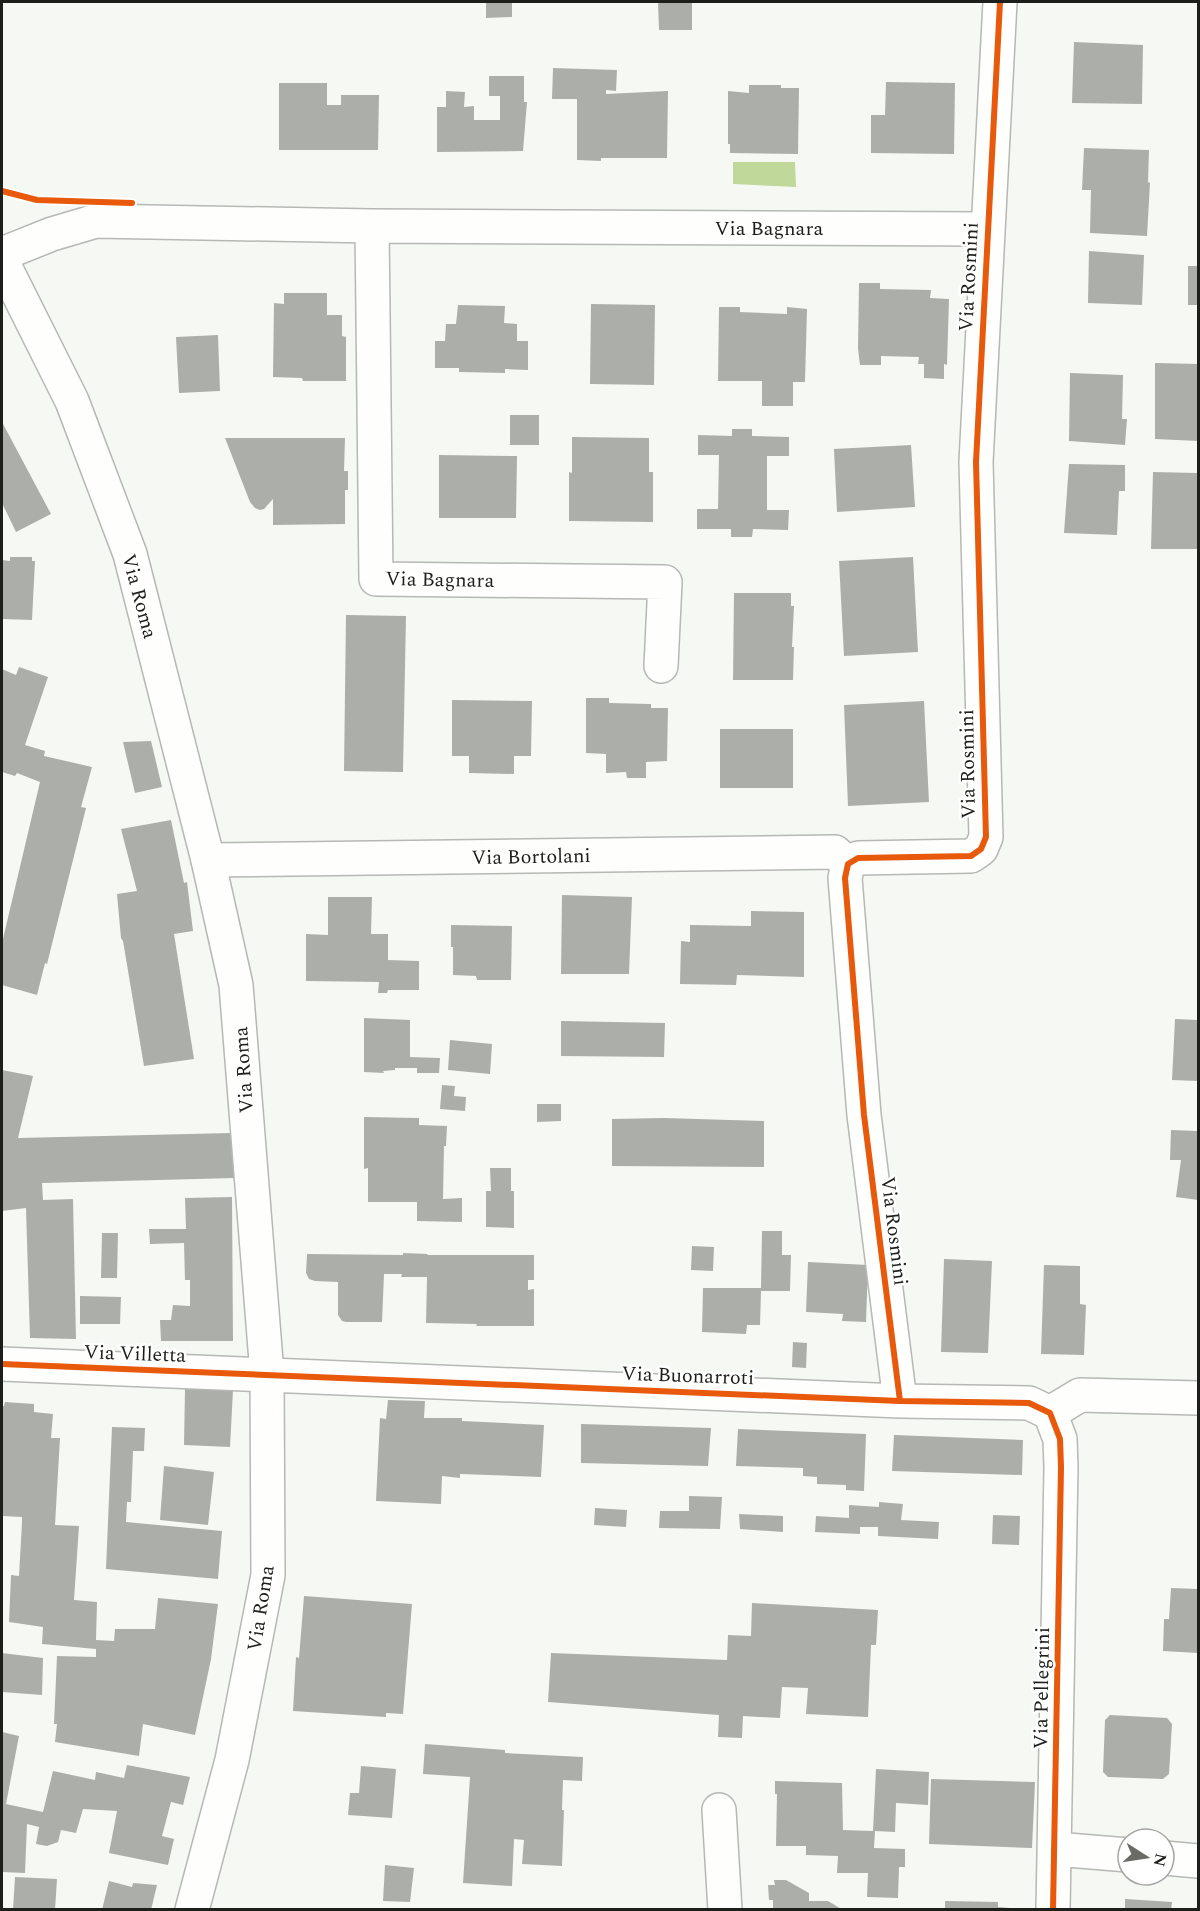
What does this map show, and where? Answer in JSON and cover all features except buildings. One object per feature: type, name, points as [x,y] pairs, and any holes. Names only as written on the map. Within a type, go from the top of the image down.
[{"type":"street","name":"Via Rosmini","points":[[900,1401],[864,1114],[845,878],[848,864],[858,858],[971,856],[981,849],[986,837],[976,462],[1000,2]]},
{"type":"street","name":"Via Bagnara","points":[[2,254],[52,234],[96,221],[372,226],[987,229]]},
{"type":"street","name":"Via Bagnara","points":[[372,226],[376,579],[665,582],[661,666]]},
{"type":"street","name":"Via Roma","points":[[2,261],[72,401],[130,554],[208,860],[236,984],[267,1374],[268,1575],[232,1760],[192,1910]]},
{"type":"street","name":"Via Bortolani","points":[[208,860],[835,852],[848,864]]},
{"type":"street","name":"Via Villetta","points":[[2,1364],[267,1374]]},
{"type":"street","name":"Via Buonarroti","points":[[267,1374],[900,1401],[1029,1403],[1050,1413]]},
{"type":"street","points":[[1050,1413],[1080,1395],[1198,1398]]},
{"type":"street","name":"Via Pellegrini","points":[[1050,1413],[1060,1439],[1061,1467],[1053,1910]]},
{"type":"street","points":[[719,1810],[725,1910]]},
{"type":"street","points":[[1055,1849],[1116,1854]]},
{"type":"street","points":[[1176,1859],[1198,1861]]},
{"type":"shaded area","points":[[733,162],[795,162],[796,187],[733,184]]},
{"type":"cycle path","points":[[900,1401],[864,1115],[845,878],[848,864],[858,858],[971,856],[981,849],[986,837],[976,462],[1000,2]]},
{"type":"cycle path","points":[[2,191],[37,200],[132,203]]},
{"type":"cycle path","points":[[2,1364],[900,1401],[1029,1403],[1050,1413],[1060,1439],[1061,1467],[1053,1910]]}]
